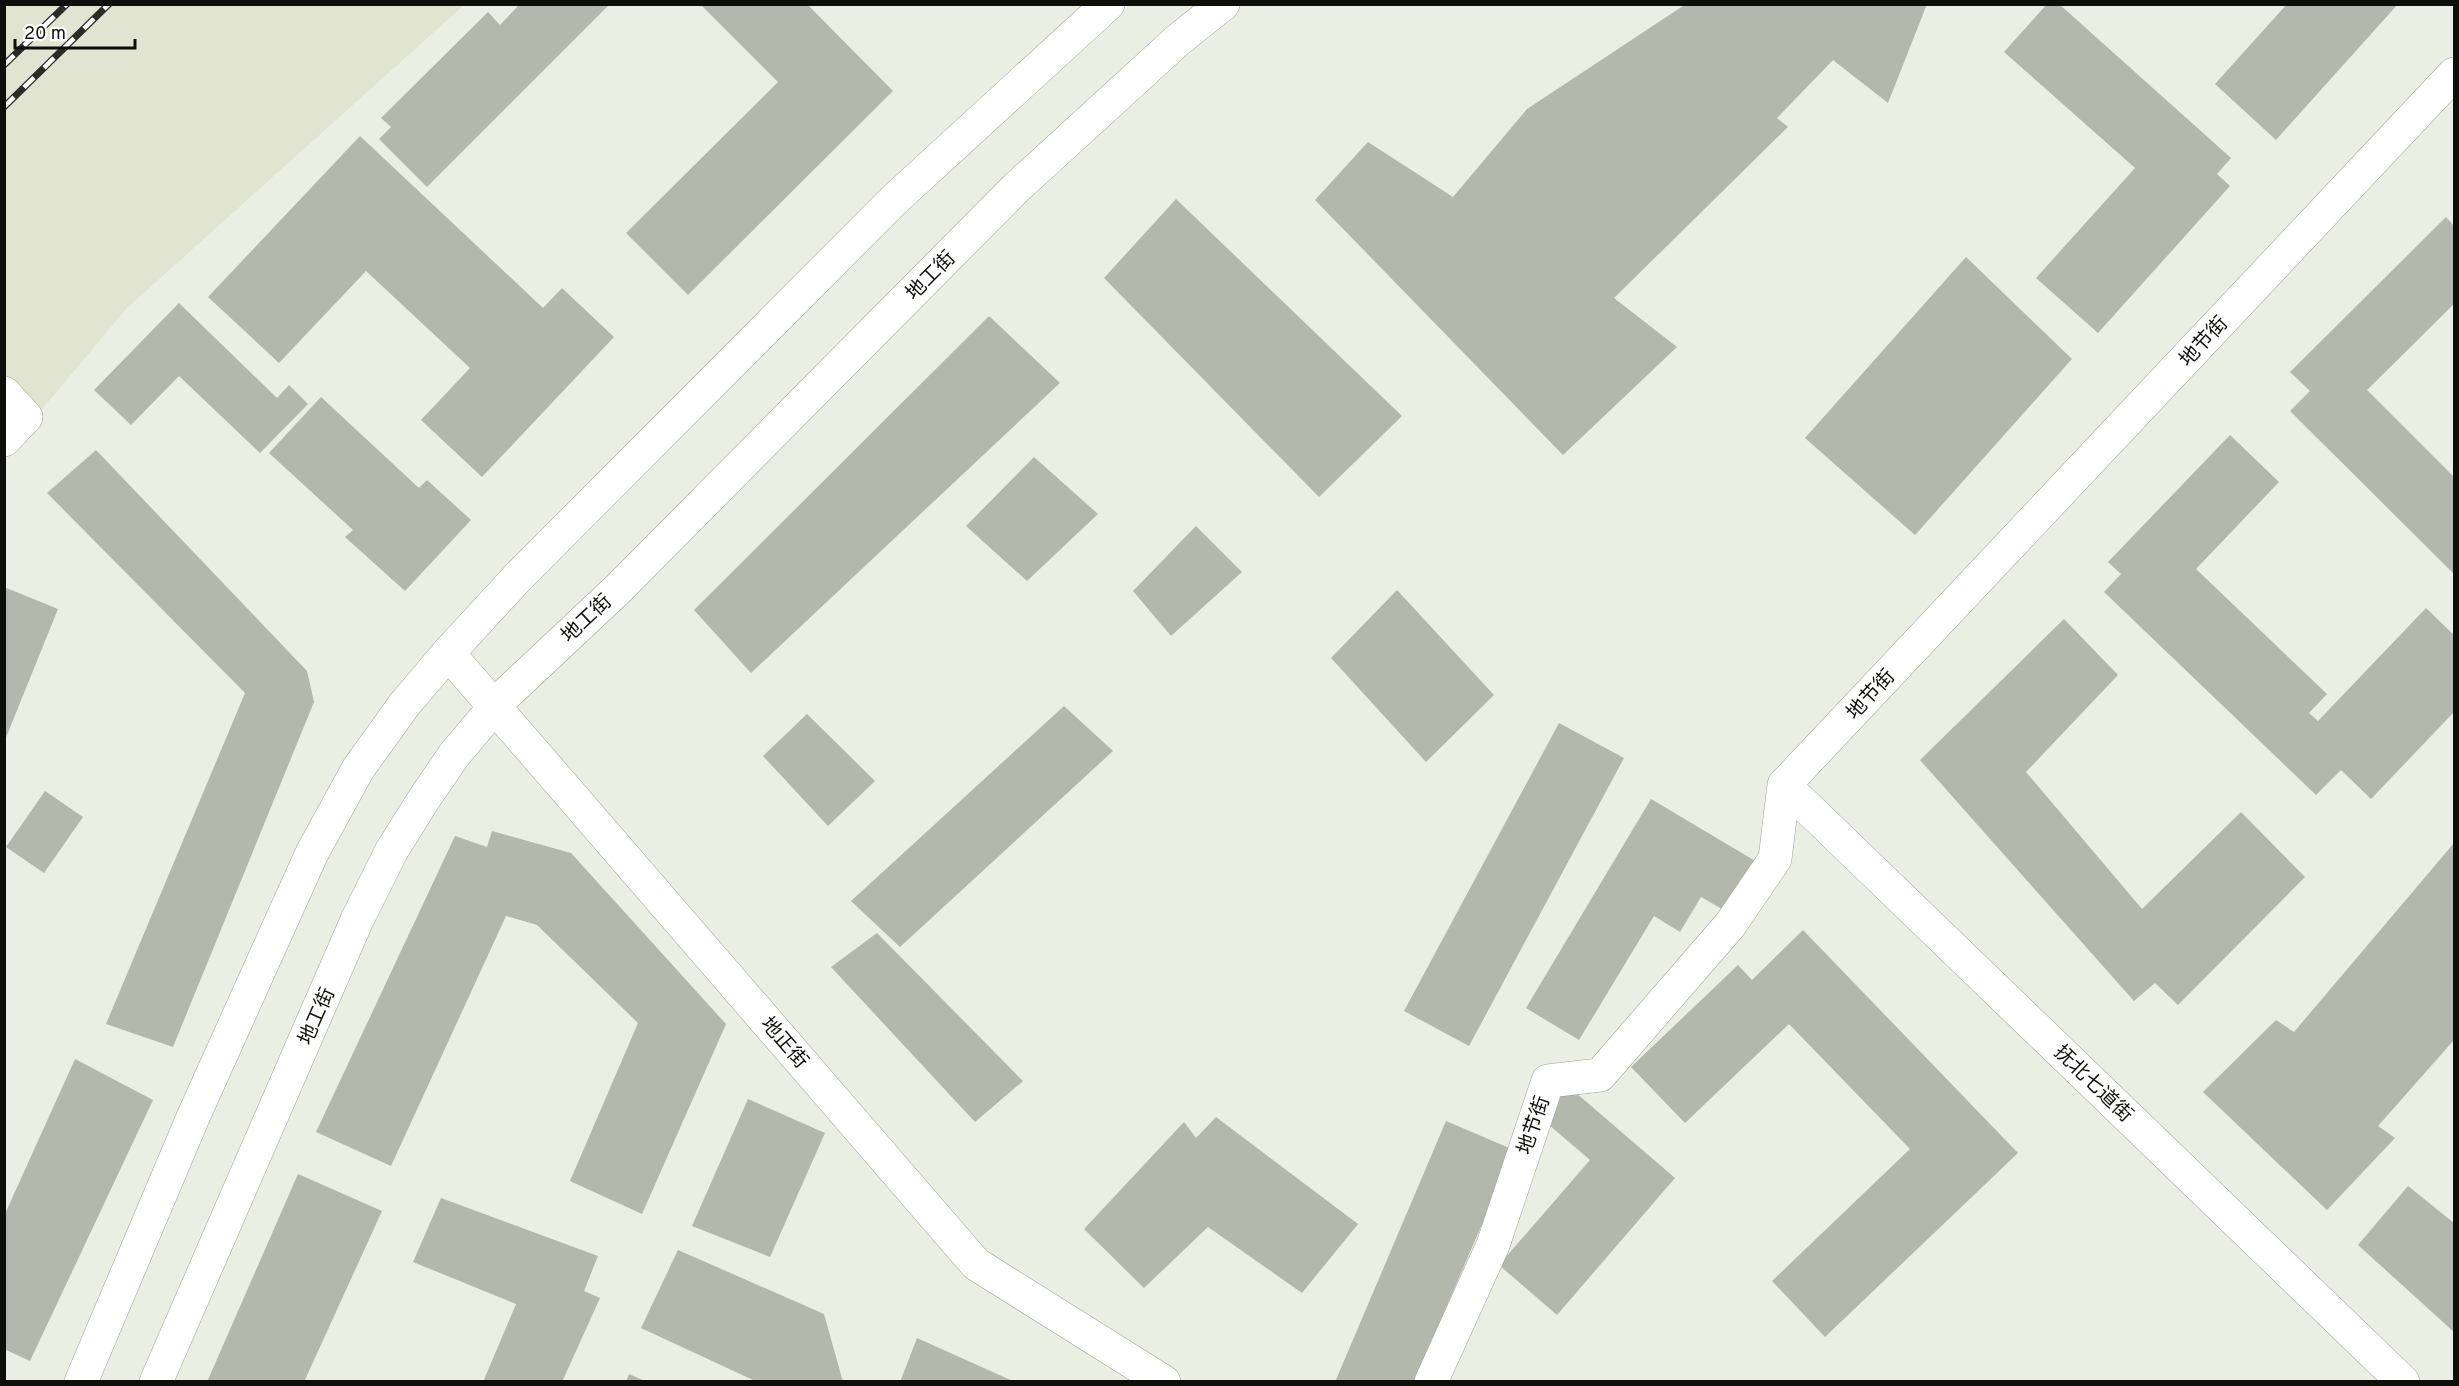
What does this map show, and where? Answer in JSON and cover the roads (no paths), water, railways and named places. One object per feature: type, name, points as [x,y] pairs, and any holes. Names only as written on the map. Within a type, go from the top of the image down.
[{"type":"main road","points":[[81,1382],[194,1115],[312,853],[358,769],[404,705],[519,576],[894,200],[1108,4]]},
{"type":"main road","name":"地工街","points":[[156,1382],[357,920],[392,850],[454,754],[496,705],[618,589],[1016,188],[1178,40],[1223,4]]},
{"type":"main road","name":"地节街","points":[[1431,1382],[1493,1245],[1548,1081],[1600,1075],[1730,925],[1775,859],[1785,785],[2454,74]]},
{"type":"main road","points":[[4,393],[26,417],[4,440]]},
{"type":"main road","name":"地正街","points":[[448,653],[496,705],[976,1264],[1164,1382]]},
{"type":"main road","name":"抚北七道街","points":[[1785,785],[2403,1382]]},
{"type":"railway","points":[[4,65],[67,4]]},
{"type":"railway","points":[[4,107],[109,4]]}]
